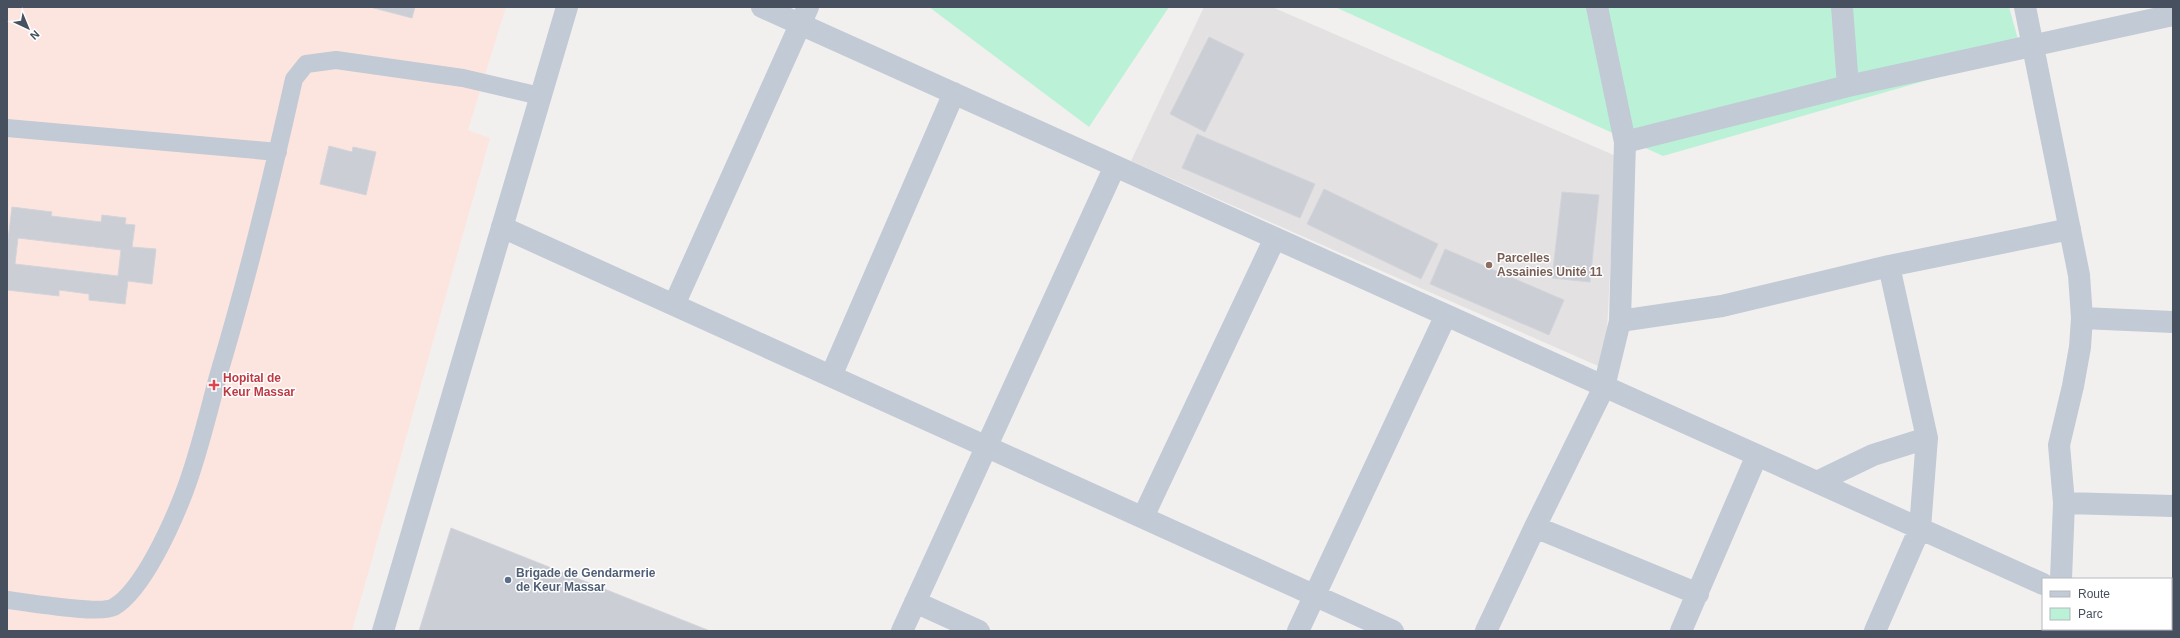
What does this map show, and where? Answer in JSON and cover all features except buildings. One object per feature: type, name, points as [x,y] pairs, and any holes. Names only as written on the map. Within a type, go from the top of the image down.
[{"type":"street","points":[[383,631],[567,7]]},
{"type":"street","points":[[762,7],[804,16],[954,93],[2042,584]]},
{"type":"street","points":[[1486,631],[1604,387],[1620,321],[1625,142],[1597,7]]},
{"type":"street","points":[[1842,7],[1848,86]]},
{"type":"street","points":[[2025,7],[2079,275],[2082,318],[2080,346],[2073,386],[2059,445],[2064,503],[2061,578]]},
{"type":"street","points":[[1625,142],[1848,86],[2173,15]]},
{"type":"street","points":[[674,305],[804,16]]},
{"type":"street","points":[[831,376],[954,93]]},
{"type":"street","points":[[902,631],[1115,166]]},
{"type":"street","points":[[502,227],[1393,631]]},
{"type":"street","points":[[1620,321],[1722,306],[1889,266],[2070,229]]},
{"type":"street","points":[[1143,517],[1275,238]]},
{"type":"street","points":[[1874,631],[1920,528],[1927,438],[1889,266]]},
{"type":"street","points":[[1298,631],[1446,315]]},
{"type":"street","points":[[2082,318],[2173,322]]},
{"type":"street","points":[[1817,482],[1873,455],[1927,438]]},
{"type":"street","points":[[1681,631],[1757,455]]},
{"type":"street","points":[[2064,503],[2173,506]]},
{"type":"street","points":[[1535,527],[1698,594]]},
{"type":"street","points":[[915,602],[979,631]]},
{"type":"lane","points":[[7,600],[96,610],[113,607],[126,596],[142,578],[160,545],[184,492],[248,275],[294,79],[306,64],[336,60],[463,78],[540,96]]},
{"type":"lane","points":[[7,128],[278,152]]},
{"type":"shaded area","name":"Hopital de Keur Massar","points":[[7,7],[506,7],[468,130],[490,138],[352,631],[7,631]]},
{"type":"shaded area","name":"Parcelles Assainies Unité 11","points":[[1204,7],[1272,7],[1616,156],[1605,369],[1131,161]]},
{"type":"green space","points":[[929,7],[1169,7],[1089,127]]},
{"type":"green space","points":[[1335,7],[2009,7],[2022,53],[1663,156]]},
{"type":"place","name":"Parcelles Assainies Unité 11","points":[[1489,265]]},
{"type":"place","name":"Hopital de Keur Massar","points":[[214,385]]},
{"type":"place","name":"Brigade de Gendarmerie de Keur Massar","points":[[508,580]]}]
